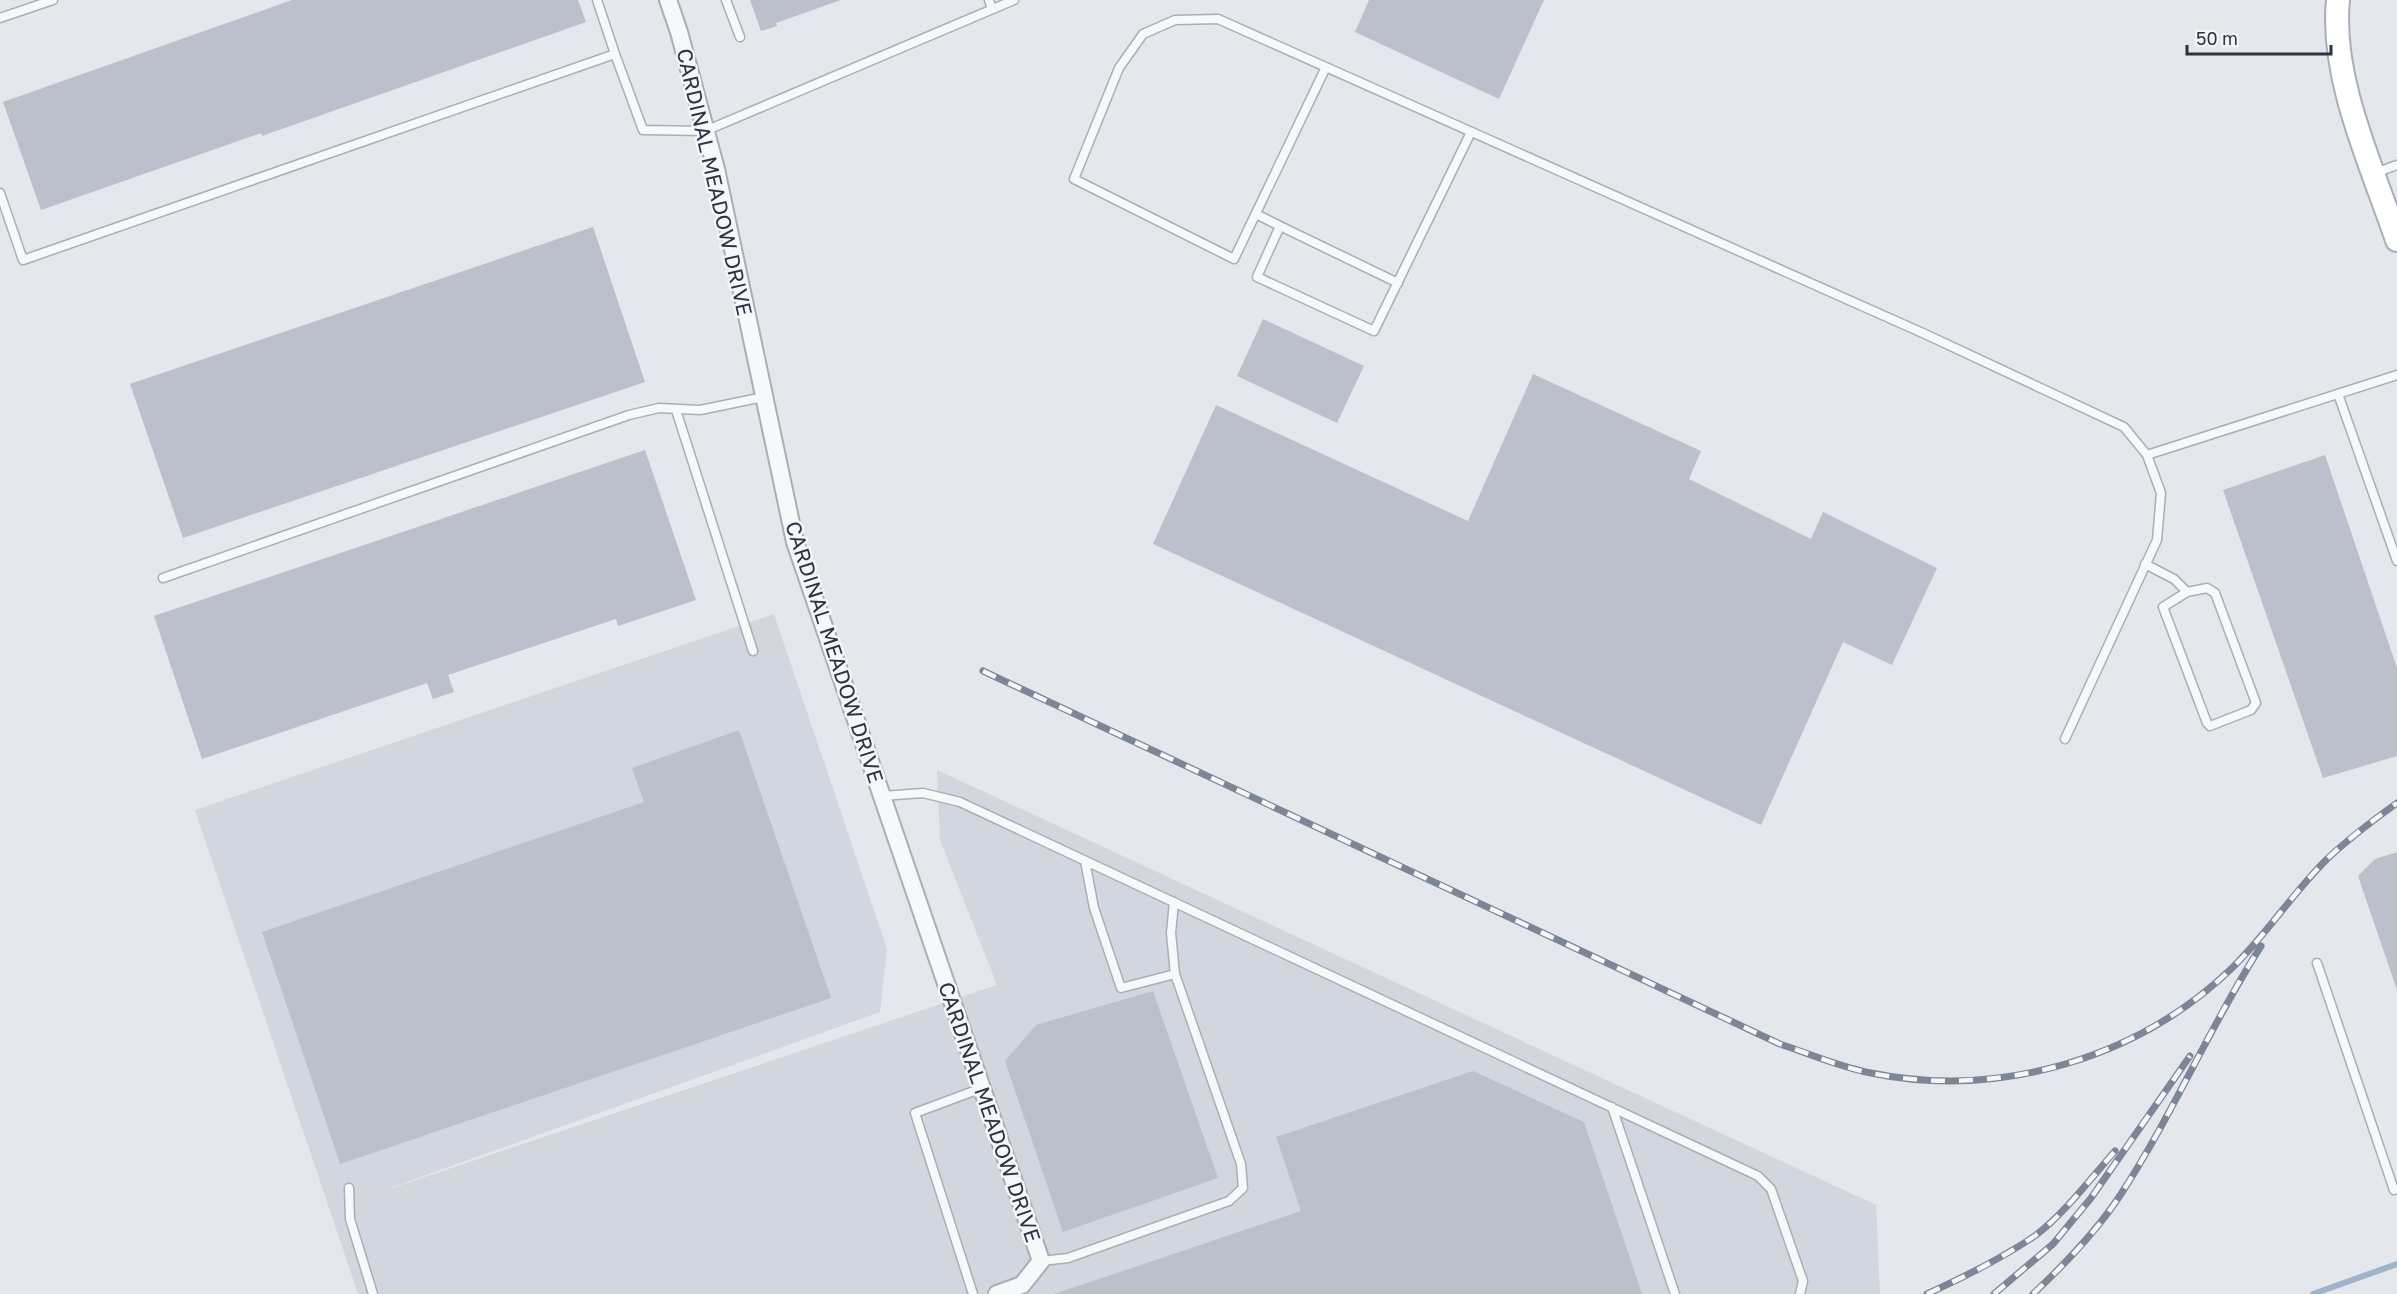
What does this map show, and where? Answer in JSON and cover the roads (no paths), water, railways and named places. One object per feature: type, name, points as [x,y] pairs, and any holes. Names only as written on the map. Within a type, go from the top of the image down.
[{"type":"street","name":"CARDINAL MEADOW DRIVE","points":[[668,0],[716,168],[795,542],[1041,1261],[1023,1290],[997,1294]]},
{"type":"street","points":[[2338,0],[2337,16],[2342,75],[2397,240]]},
{"type":"lane","points":[[0,18],[53,0]]},
{"type":"lane","points":[[597,0],[643,130],[705,131],[1014,0]]},
{"type":"lane","points":[[726,0],[740,37]]},
{"type":"lane","points":[[989,0],[992,9]]},
{"type":"lane","points":[[1326,67],[1234,259],[1074,179],[1119,68],[1143,34],[1174,20],[1218,19],[1326,67],[1472,132],[1925,334],[2124,427],[2147,455],[2161,493],[2157,540],[2065,739]]},
{"type":"lane","points":[[0,193],[23,260],[615,54]]},
{"type":"lane","points":[[1280,226],[1257,277],[1374,331],[1472,132]]},
{"type":"lane","points":[[2374,173],[2397,165]]},
{"type":"lane","points":[[1256,214],[1398,283]]},
{"type":"lane","points":[[2147,455],[2397,375]]},
{"type":"lane","points":[[2338,394],[2397,561]]},
{"type":"lane","points":[[163,578],[629,415],[659,408],[700,410],[764,397]]},
{"type":"lane","points":[[676,410],[753,651]]},
{"type":"lane","points":[[2145,564],[2174,579],[2187,592]]},
{"type":"lane","points":[[2207,588],[2216,593],[2256,704],[2252,710],[2214,726],[2206,723],[2163,607],[2187,592],[2207,588]]},
{"type":"lane","points":[[882,796],[923,793],[960,802],[1758,1176],[1771,1189],[1803,1281],[1800,1294]]},
{"type":"lane","points":[[1085,861],[1094,908],[1121,988],[1175,974]]},
{"type":"lane","points":[[1041,1261],[1068,1258],[1229,1201],[1243,1188],[1241,1164],[1175,974],[1171,933],[1174,902]]},
{"type":"lane","points":[[2317,963],[2394,1190],[2397,1189]]},
{"type":"lane","points":[[973,1294],[915,1113],[982,1088]]},
{"type":"lane","points":[[1612,1107],[1675,1294]]},
{"type":"lane","points":[[349,1188],[350,1220],[373,1294]]},
{"type":"waterway","points":[[2313,1294],[2397,1264]]},
{"type":"railway","points":[[983,671],[1780,1044],[1859,1070],[1919,1080],[1968,1080],[2016,1075],[2064,1064],[2110,1048],[2153,1027],[2194,1000],[2231,969],[2326,860],[2360,830],[2397,803]]},
{"type":"railway","points":[[2033,1294],[2080,1247],[2121,1194],[2158,1133],[2242,976],[2261,946]]},
{"type":"railway","points":[[1994,1294],[2053,1244],[2091,1198],[2190,1056]]},
{"type":"railway","points":[[1927,1294],[1983,1267],[2036,1235],[2067,1206],[2115,1151]]}]
